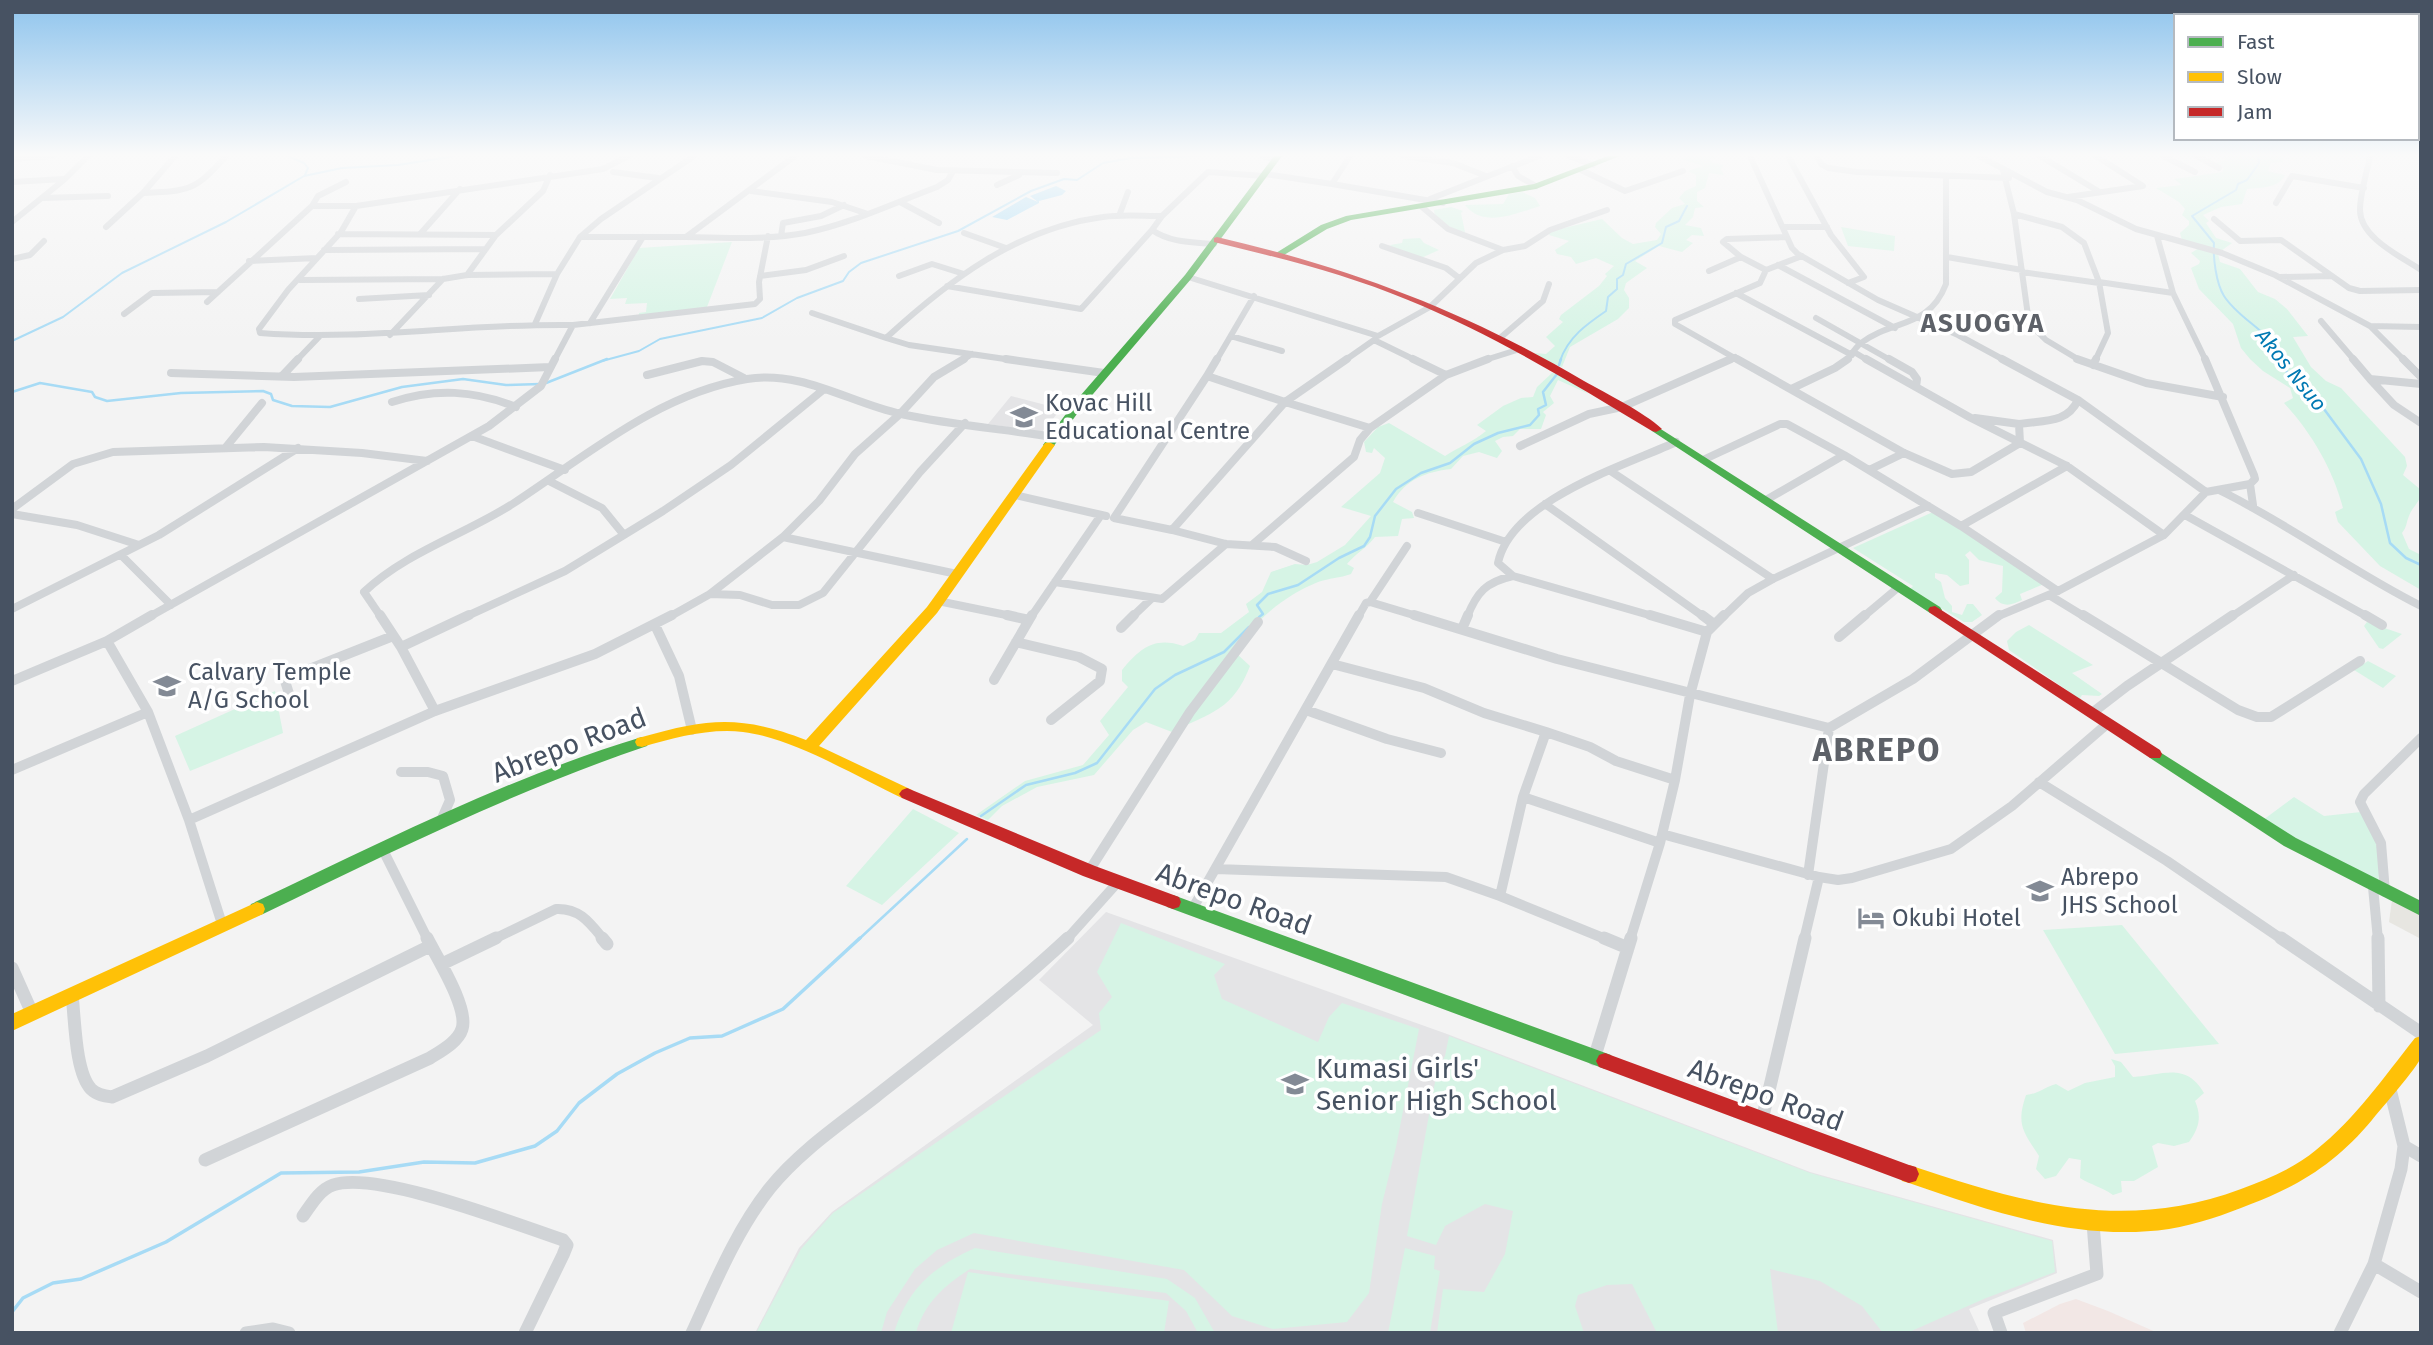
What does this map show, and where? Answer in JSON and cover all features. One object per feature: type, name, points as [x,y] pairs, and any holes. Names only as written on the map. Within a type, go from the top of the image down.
[{"type":"street","points":[[106,226],[114,219]]},
{"type":"street","points":[[207,302],[297,219]]},
{"type":"street","points":[[348,219],[300,280],[275,304],[259,329],[260,333],[318,337],[389,335],[535,324],[573,326],[755,303],[760,299],[760,276],[768,236]]},
{"type":"street","points":[[421,233],[434,219]]},
{"type":"street","points":[[467,275],[496,235],[513,219]]},
{"type":"street","points":[[535,324],[557,274],[580,237],[598,219]]},
{"type":"street","points":[[686,237],[712,219]]},
{"type":"street","points":[[781,236],[783,223],[806,219]]},
{"type":"street","points":[[580,237],[781,236],[815,231],[853,219]]},
{"type":"street","points":[[931,219],[939,223]]},
{"type":"street","points":[[886,338],[910,313],[1006,248],[1073,223],[1101,219]]},
{"type":"street","points":[[947,286],[1080,309],[1160,219]]},
{"type":"street","points":[[808,748],[912,634],[1015,495],[1054,437],[1104,373],[1188,277],[1232,219]]},
{"type":"street","points":[[1281,253],[1337,222],[1353,219]]},
{"type":"street","points":[[1434,219],[1459,233],[1503,250]]},
{"type":"street","points":[[1172,530],[1285,402],[1376,338],[1430,307],[1476,263],[1503,250],[1525,246],[1549,230],[1589,219]]},
{"type":"street","points":[[1779,219],[1792,248],[1802,256],[1878,300],[1958,335],[2078,400],[2206,492]]},
{"type":"street","points":[[1822,219],[1849,263],[1864,277],[1848,283]]},
{"type":"street","points":[[1791,389],[1843,364],[1860,343],[1935,307],[1944,294],[1947,257],[1945,219]]},
{"type":"street","points":[[2015,219],[2029,323],[2049,343],[2093,365],[2138,381],[2224,397]]},
{"type":"street","points":[[2036,219],[2074,233],[2084,243],[2099,283],[2108,333],[2093,365]]},
{"type":"street","points":[[2118,219],[2157,236],[2204,248],[2228,248],[2281,240],[2349,288],[2360,291],[2421,290]]},
{"type":"street","points":[[2214,219],[2228,248],[2370,326],[2421,377]]},
{"type":"street","points":[[2363,219],[2372,235],[2421,270]]},
{"type":"street","points":[[1783,227],[1827,227]]},
{"type":"street","points":[[1152,230],[1170,240],[1215,242],[1281,253],[1430,307],[1500,338],[1622,407],[1705,459],[2290,842],[2379,890],[2421,909]]},
{"type":"street","points":[[964,233],[1006,248]]},
{"type":"street","points":[[338,234],[496,235]]},
{"type":"street","points":[[1370,602],[1557,659],[1690,695],[1829,728],[1913,679],[1972,633],[2003,613],[2054,594],[2164,535],[2206,492],[2250,484],[2255,479],[2224,397],[2173,293],[2157,236]]},
{"type":"street","points":[[590,323],[643,237]]},
{"type":"street","points":[[1766,270],[1741,257],[1724,244],[1724,240],[1787,237]]},
{"type":"street","points":[[12,258],[30,255],[44,241]]},
{"type":"street","points":[[1382,246],[1446,268],[1459,278]]},
{"type":"street","points":[[324,250],[485,249]]},
{"type":"street","points":[[760,276],[806,270],[844,256]]},
{"type":"street","points":[[1802,256],[1766,270],[1760,284],[1684,314],[1674,322],[1904,453],[1940,470],[1961,474],[1971,472],[2020,443]]},
{"type":"street","points":[[1709,271],[1741,257]]},
{"type":"street","points":[[1947,257],[2173,293]]},
{"type":"street","points":[[249,261],[317,258]]},
{"type":"street","points":[[899,276],[932,264],[964,274]]},
{"type":"street","points":[[1777,265],[1895,328]]},
{"type":"street","points":[[300,280],[443,279],[467,275],[557,274]]},
{"type":"street","points":[[2279,277],[2332,276]]},
{"type":"street","points":[[1188,277],[1255,296],[1376,338],[1446,375]]},
{"type":"street","points":[[389,335],[443,279]]},
{"type":"street","points":[[1500,338],[1543,301],[1549,284]]},
{"type":"street","points":[[124,314],[152,293],[218,292]]},
{"type":"street","points":[[1735,293],[2067,466],[2164,535]]},
{"type":"street","points":[[359,299],[429,295]]},
{"type":"street","points":[[1114,518],[1153,463],[1176,421],[1207,376],[1255,296]]},
{"type":"street","points":[[812,313],[909,345],[1104,373]]},
{"type":"street","points":[[1816,318],[1912,373],[1917,379],[1916,387]]},
{"type":"street","points":[[2321,321],[2395,405],[2421,423]]},
{"type":"street","points":[[12,681],[107,641],[472,436],[516,407],[542,383],[573,326]]},
{"type":"street","points":[[2370,326],[2421,327]]},
{"type":"street","points":[[1231,336],[1282,351]]},
{"type":"street","points":[[282,376],[318,337]]},
{"type":"street","points":[[1252,545],[1354,457],[1360,440],[1370,428],[1446,375],[1520,349]]},
{"type":"street","points":[[189,820],[435,711],[595,654],[710,594],[783,537],[819,501],[855,454],[900,414],[934,377],[972,354]]},
{"type":"street","points":[[1520,446],[1589,414],[1622,407],[1735,357]]},
{"type":"street","points":[[647,375],[702,361],[713,362],[735,376],[748,379],[795,380],[900,414],[1054,437]]},
{"type":"street","points":[[171,373],[282,376],[550,368]]},
{"type":"street","points":[[1207,376],[1370,428]]},
{"type":"street","points":[[435,711],[401,647],[364,592],[412,559],[481,523],[549,481],[663,407],[712,388],[748,379]]},
{"type":"street","points":[[2370,379],[2421,384]]},
{"type":"street","points":[[401,647],[565,571],[624,535],[731,465],[822,390]]},
{"type":"street","points":[[392,402],[418,393],[438,391],[477,395],[516,407]]},
{"type":"street","points":[[1971,418],[2000,419],[2019,424],[2064,417],[2072,413],[2078,400]]},
{"type":"street","points":[[226,447],[262,403]]},
{"type":"street","points":[[710,594],[740,595],[772,605],[799,605],[823,593],[920,472],[965,423]]},
{"type":"street","points":[[1705,459],[1780,424],[1787,424],[1961,526],[2054,594],[2161,664],[2238,710],[2257,717],[2271,717],[2360,661]]},
{"type":"street","points":[[2019,424],[2020,443]]},
{"type":"street","points":[[472,436],[565,470]]},
{"type":"street","points":[[1513,576],[1498,563],[1498,556],[1506,542],[1545,504],[1676,442]]},
{"type":"street","points":[[12,609],[139,545],[249,481],[299,448]]},
{"type":"street","points":[[12,511],[72,464],[85,458],[128,450],[299,448],[354,451],[427,461]]},
{"type":"street","points":[[1869,470],[1904,453]]},
{"type":"street","points":[[1766,500],[1844,455]]},
{"type":"street","points":[[1961,526],[2067,466]]},
{"type":"street","points":[[1612,472],[1773,579]]},
{"type":"street","points":[[549,481],[601,505],[619,524],[624,535]]},
{"type":"street","points":[[2250,484],[2253,505]]},
{"type":"street","points":[[2219,490],[2253,505],[2363,575],[2421,606]]},
{"type":"street","points":[[1015,495],[1226,544],[1275,547],[1306,561]]},
{"type":"street","points":[[1545,504],[1711,628]]},
{"type":"street","points":[[1594,1059],[1661,839],[1690,695],[1711,628],[1748,593],[1928,506]]},
{"type":"street","points":[[12,511],[100,530],[139,545]]},
{"type":"street","points":[[1418,513],[1506,542]]},
{"type":"street","points":[[994,680],[1029,620],[1101,515]]},
{"type":"street","points":[[2185,515],[2382,625]]},
{"type":"street","points":[[783,537],[957,574]]},
{"type":"street","points":[[1055,582],[1165,598],[1226,544]]},
{"type":"street","points":[[1193,908],[1366,603],[1370,602],[1407,546]]},
{"type":"street","points":[[121,555],[171,606]]},
{"type":"street","points":[[2092,713],[2294,575]]},
{"type":"street","points":[[1462,629],[1481,586],[1513,576],[1711,628]]},
{"type":"street","points":[[1839,637],[1900,586]]},
{"type":"street","points":[[1121,628],[1152,598]]},
{"type":"street","points":[[938,601],[1029,620]]},
{"type":"street","points":[[1089,871],[1125,819],[1153,769],[1224,660],[1258,622]]},
{"type":"street","points":[[655,625],[678,671],[686,695],[692,730]]},
{"type":"street","points":[[292,703],[285,681],[292,676],[393,636]]},
{"type":"street","points":[[107,641],[148,712],[189,820],[222,924]]},
{"type":"street","points":[[1016,642],[1079,657],[1102,669],[1100,681],[1051,720]]},
{"type":"street","points":[[1332,664],[1431,691],[1483,713],[1590,747],[1623,764],[1675,780]]},
{"type":"street","points":[[1306,710],[1387,739],[1441,753]]},
{"type":"street","points":[[12,770],[148,712]]},
{"type":"street","points":[[1522,797],[1661,839],[1838,880],[1951,849],[2002,813],[2107,723]]},
{"type":"street","name":"Abrepo Road","points":[[12,1023],[440,823],[591,758],[644,740],[692,730],[726,727],[758,729],[808,748],[943,811],[1089,871],[1594,1059],[2026,1212],[2093,1223],[2157,1224],[2194,1217],[2259,1193],[2319,1160],[2389,1084],[2421,1044]]},
{"type":"street","points":[[1762,1120],[1814,876],[1829,728]]},
{"type":"street","points":[[1500,896],[1522,797],[1546,732]]},
{"type":"street","points":[[2379,1006],[2381,843],[2360,802],[2364,794],[2421,738]]},
{"type":"street","points":[[401,772],[428,772],[443,776],[450,800],[440,823]]},
{"type":"street","points":[[2039,782],[2167,861],[2421,1033]]},
{"type":"street","points":[[205,1160],[430,1058],[449,1045],[462,1030],[464,1013],[442,964],[430,946],[383,850]]},
{"type":"street","points":[[1216,869],[1447,877],[1628,948]]},
{"type":"street","points":[[692,1333],[751,1215],[797,1160],[879,1092],[1023,980],[1070,936],[1118,882]]},
{"type":"street","points":[[442,964],[556,909],[582,912],[607,944]]},
{"type":"street","points":[[72,995],[84,1075],[89,1088],[102,1096],[112,1097],[207,1056],[430,946]]},
{"type":"street","points":[[12,968],[32,1013]]},
{"type":"street","points":[[2340,1333],[2374,1264],[2401,1169],[2404,1146],[2389,1084]]},
{"type":"street","points":[[2404,1146],[2421,1156]]},
{"type":"street","points":[[303,1216],[320,1194],[336,1182],[387,1186],[411,1191],[563,1240],[567,1245],[563,1255],[525,1333]]},
{"type":"street","points":[[2001,1333],[1994,1313],[2097,1274],[2093,1223]]},
{"type":"street","points":[[2374,1264],[2421,1292]]},
{"type":"street","points":[[246,1333],[272,1329],[289,1333]]},
{"type":"shaded area","name":"Kovac Hill Educational Centre","points":[[1011,396],[1061,409],[1042,432],[988,424]]},
{"type":"shaded area","points":[[2392,900],[2421,915],[2421,939],[2389,922]]},
{"type":"shaded area","name":"Kumasi Girls' Senior High School","points":[[1106,912],[1447,1034],[1810,1172],[2053,1240],[2057,1273],[1969,1309],[1980,1333],[755,1333],[799,1248],[832,1212],[1093,1025],[1039,980]]},
{"type":"shaded area","points":[[2076,1299],[2158,1333],[2026,1333],[2023,1323]]},
{"type":"green space","points":[[1439,219],[1462,219],[1465,232],[1456,231]]},
{"type":"green space","points":[[1602,219],[1622,238],[1633,244],[1657,240],[1661,234],[1655,227],[1661,219],[1691,219],[1685,225],[1701,228],[1704,236],[1692,235],[1686,240],[1693,243],[1682,252],[1659,246],[1635,261],[1647,268],[1626,283],[1624,290],[1629,298],[1629,308],[1618,319],[1570,347],[1562,367],[1541,359],[1534,353],[1546,354],[1555,346],[1546,337],[1563,322],[1559,319],[1561,315],[1599,286],[1607,276],[1605,274],[1614,266],[1596,258],[1576,264],[1571,257],[1557,254],[1555,250],[1569,241],[1549,235],[1551,231]]},
{"type":"green space","points":[[2186,219],[2207,219],[2209,221],[2206,223],[2216,238],[2232,243],[2221,251],[2182,240],[2180,233],[2189,225]]},
{"type":"green space","points":[[1841,227],[1895,236],[1894,251],[1848,246]]},
{"type":"green space","points":[[1420,238],[1439,250],[1421,258],[1394,249],[1390,245],[1402,243],[1403,239]]},
{"type":"green space","points":[[732,242],[707,307],[639,316],[639,313],[646,312],[647,303],[625,304],[627,298],[610,299],[639,248]]},
{"type":"green space","points":[[2199,248],[2218,254],[2220,262],[2240,269],[2258,292],[2275,299],[2287,309],[2308,336],[2293,337],[2311,367],[2326,381],[2341,388],[2405,457],[2407,466],[2403,475],[2421,490],[2420,498],[2402,533],[2409,549],[2421,555],[2421,590],[2380,566],[2338,522],[2335,512],[2343,508],[2339,493],[2312,439],[2284,403],[2293,398],[2290,388],[2250,359],[2241,348],[2233,324],[2199,289],[2191,268],[2200,261],[2191,253]]},
{"type":"green space","points":[[1552,373],[1560,374],[1589,394],[1558,380],[1550,396],[1554,403],[1543,412],[1546,415],[1541,429],[1520,429],[1513,436],[1495,441],[1502,451],[1497,458],[1479,452],[1463,456],[1451,469],[1433,472],[1410,482],[1393,502],[1412,512],[1414,518],[1402,519],[1398,536],[1375,537],[1347,564],[1354,568],[1351,574],[1306,587],[1260,620],[1237,654],[1250,666],[1236,692],[1220,708],[1172,732],[1146,722],[1133,730],[1094,775],[1037,787],[1002,806],[988,820],[976,815],[1025,781],[1083,765],[1109,735],[1100,721],[1128,687],[1122,681],[1122,670],[1142,650],[1164,642],[1183,646],[1195,640],[1199,633],[1221,633],[1249,612],[1246,604],[1262,592],[1271,572],[1295,564],[1317,562],[1345,545],[1371,516],[1341,507],[1380,473],[1385,458],[1374,448],[1372,453],[1366,452],[1364,442],[1378,427],[1389,423],[1445,456],[1486,431],[1477,425],[1503,406],[1521,398],[1533,397],[1537,387]]},
{"type":"green space","points":[[1933,512],[2044,584],[2020,594],[2022,600],[2018,602],[2008,605],[2001,603],[1995,598],[2002,592],[2003,566],[1979,560],[1970,551],[1965,555],[1969,560],[1969,584],[1960,586],[1947,575],[1935,573],[1935,578],[1941,582],[1945,598],[1952,606],[1952,612],[1962,615],[1967,604],[1973,604],[1982,615],[1972,622],[1964,622],[1910,589],[1913,586],[1853,548]]},
{"type":"green space","points":[[2367,622],[2402,634],[2383,649],[2379,648],[2364,626]]},
{"type":"green space","points":[[2029,625],[2093,665],[2072,673],[2102,694],[2082,695],[2080,698],[2084,702],[2009,650],[2007,641]]},
{"type":"green space","points":[[2368,661],[2396,676],[2383,688],[2354,670]]},
{"type":"green space","points":[[275,691],[283,733],[190,771],[175,736]]},
{"type":"green space","points":[[2294,797],[2324,816],[2361,812],[2377,846],[2378,883],[2263,820]]},
{"type":"green space","points":[[913,809],[959,833],[882,905],[846,886]]},
{"type":"green space","points":[[1121,923],[1225,964],[1214,975],[1222,999],[1318,1042],[1329,1017],[1342,1003],[1419,1029],[1382,1204],[1369,1293],[1347,1322],[1273,1329],[1232,1316],[1184,1270],[974,1233],[937,1250],[915,1269],[887,1312],[881,1333],[756,1333],[801,1249],[833,1213],[1101,1030],[1099,1013],[1112,997],[1097,972]]},
{"type":"green space","points":[[2122,925],[2219,1044],[2115,1054],[2043,930]]},
{"type":"green space","points":[[1449,1036],[1810,1173],[2052,1241],[2055,1272],[1986,1298],[1907,1333],[1883,1333],[1862,1306],[1820,1281],[1770,1269],[1778,1333],[1657,1333],[1632,1284],[1607,1285],[1578,1295],[1575,1306],[1584,1333],[1437,1333],[1443,1289],[1484,1292],[1505,1254],[1513,1211],[1485,1204],[1445,1226],[1436,1245],[1407,1236],[1437,1071],[1445,1056]]},
{"type":"green space","points":[[2111,1059],[2121,1062],[2133,1077],[2172,1073],[2189,1077],[2197,1083],[2204,1093],[2195,1101],[2199,1117],[2195,1132],[2189,1142],[2174,1146],[2158,1143],[2152,1146],[2158,1167],[2134,1181],[2121,1181],[2122,1192],[2113,1195],[2080,1178],[2081,1160],[2069,1158],[2056,1176],[2045,1179],[2036,1169],[2039,1156],[2023,1127],[2022,1114],[2026,1095],[2056,1084],[2068,1091],[2085,1083],[2115,1077],[2115,1066]]},
{"type":"green space","points":[[975,1248],[1167,1279],[1195,1298],[1215,1333],[1198,1333],[1186,1311],[1166,1293],[970,1269],[930,1304],[916,1333],[894,1333],[907,1303],[924,1281],[947,1263]]},
{"type":"green space","points":[[1405,1248],[1435,1256],[1434,1269],[1440,1271],[1430,1333],[1388,1333]]},
{"type":"green space","points":[[968,1272],[1169,1301],[1164,1333],[951,1333]]},
{"type":"waterway","points":[[12,341],[63,317],[122,273],[231,219]]},
{"type":"waterway","points":[[602,361],[639,351],[660,339],[762,318],[797,298],[843,281],[849,272],[861,263],[958,231],[980,219]]},
{"type":"waterway","points":[[1560,361],[1573,338],[1606,311],[1608,297],[1617,289],[1617,279],[1623,275],[1626,264],[1662,243],[1666,227],[1680,219]]},
{"type":"waterway","name":"Akos Nsuo","points":[[2194,219],[2214,243],[2216,270],[2224,296],[2272,342],[2282,359]]},
{"type":"waterway","points":[[546,383],[607,359]]},
{"type":"waterway","points":[[1559,365],[1561,359]]},
{"type":"waterway","name":"Akos Nsuo","points":[[2282,359],[2286,371],[2321,405],[2361,459],[2381,504],[2390,543],[2406,558],[2421,565]]},
{"type":"waterway","points":[[1259,617],[1263,614],[1257,605],[1268,594],[1298,585],[1339,558],[1364,546],[1370,537],[1375,516],[1396,489],[1421,473],[1450,463],[1474,444],[1498,433],[1530,425],[1539,415],[1538,409],[1546,405],[1543,392],[1557,374]]},
{"type":"waterway","points":[[12,392],[40,383],[92,392],[95,397],[107,401],[181,393],[263,391],[271,394],[273,400],[292,406],[330,407],[402,387],[463,379],[506,385],[540,384]]},
{"type":"waterway","points":[[981,816],[1026,785],[1075,773],[1097,763],[1155,689],[1175,675],[1224,652],[1249,627]]},
{"type":"waterway","points":[[858,940],[967,839]]},
{"type":"waterway","points":[[12,1312],[23,1298],[53,1283],[81,1279],[166,1242],[281,1173],[359,1172],[424,1162],[475,1163],[535,1146],[557,1131],[579,1103],[617,1074],[655,1053],[690,1038],[722,1036],[783,1009],[860,938]]},
{"type":"traffic: fast","points":[[1049,445],[1078,405],[1188,277],[1231,219]]},
{"type":"traffic: fast","points":[[1281,253],[1324,227],[1347,219]]},
{"type":"traffic: fast","points":[[1656,429],[1935,610]]},
{"type":"traffic: fast","points":[[257,909],[495,797],[642,742]]},
{"type":"traffic: fast","points":[[2155,754],[2290,842],[2421,909]]},
{"type":"traffic: fast","points":[[1173,902],[1605,1061]]},
{"type":"traffic: slow","points":[[808,748],[932,610],[1049,445]]},
{"type":"traffic: slow","points":[[642,742],[705,728],[730,726],[761,730],[803,745],[907,794]]},
{"type":"traffic: slow","points":[[12,1023],[257,909]]},
{"type":"traffic: slow","points":[[1909,1174],[1997,1202],[2083,1220],[2126,1222],[2169,1219],[2213,1209],[2284,1180],[2324,1156],[2362,1117],[2421,1044]]},
{"type":"traffic: jam","points":[[1217,240],[1346,274],[1440,310],[1541,361],[1656,429]]},
{"type":"traffic: jam","points":[[1935,610],[2155,754]]},
{"type":"traffic: jam","points":[[907,794],[1089,871],[1173,902]]},
{"type":"traffic: jam","points":[[1605,1061],[1909,1174]]},
{"type":"place","name":"Kovac Hill Educational Centre","points":[[1024,417]]},
{"type":"place","name":"Calvary Temple A/G School","points":[[167,686]]},
{"type":"place","name":"Abrepo JHS School","points":[[2040,891]]},
{"type":"place","name":"Okubi Hotel","points":[[1871,918]]},
{"type":"place","name":"Kumasi Girls' Senior High School","points":[[1295,1084]]},
{"type":"district","name":"ASUOGYA","points":[[1983,323]]},
{"type":"district","name":"ABREPO","points":[[1877,750]]}]
